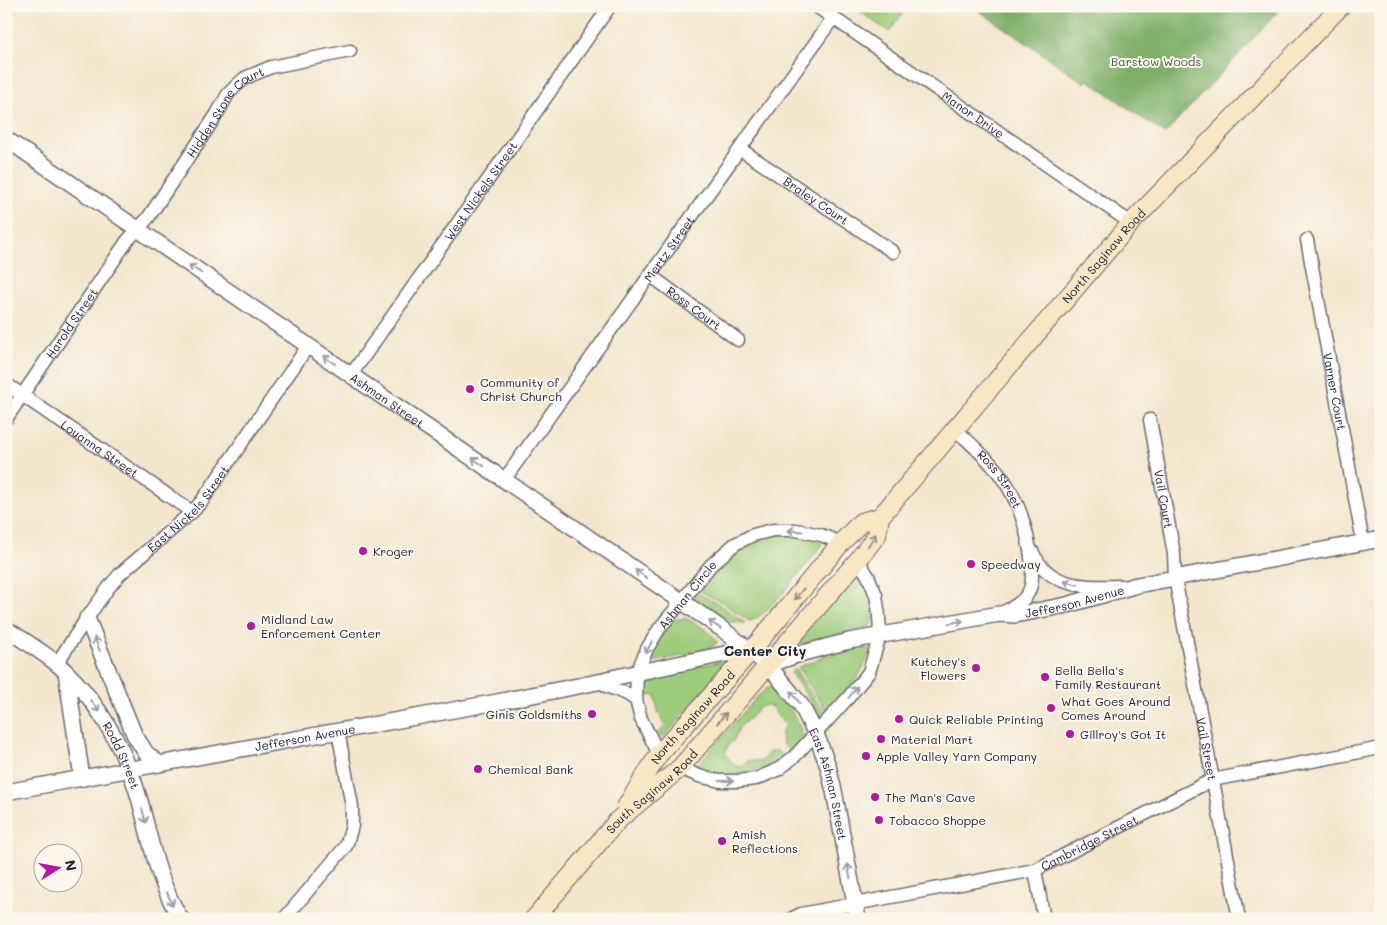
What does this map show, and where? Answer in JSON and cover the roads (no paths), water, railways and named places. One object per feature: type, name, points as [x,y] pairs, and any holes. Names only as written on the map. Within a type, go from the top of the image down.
[{"type":"main road","name":"North Saginaw Road","points":[[768,665],[858,560],[877,535],[880,517],[1131,223],[1341,6]]},
{"type":"main road","name":"North Saginaw Road","points":[[618,820],[659,754],[751,651],[841,543],[861,522],[880,517]]},
{"type":"main road","name":"South Saginaw Road","points":[[534,919],[618,820],[680,768],[768,665]]},
{"type":"street","name":"West Nickels Street","points":[[351,375],[610,6]]},
{"type":"street","name":"Manor Drive","points":[[816,6],[1131,223]]},
{"type":"street","name":"Mertz Street","points":[[504,480],[833,18]]},
{"type":"street","name":"Hidden Stone Court","points":[[138,229],[148,218],[217,114],[228,94],[245,78],[271,67],[350,52]]},
{"type":"street","name":"Ashman Street","points":[[6,139],[722,629],[768,665]]},
{"type":"street","name":"Braley Court","points":[[740,148],[893,252]]},
{"type":"street","name":"Harold Street","points":[[6,419],[127,241],[138,229]]},
{"type":"street","name":"Varner Court","points":[[1307,240],[1363,542]]},
{"type":"street","name":"Ross Court","points":[[650,276],[738,340]]},
{"type":"street","name":"East Nickels Street","points":[[61,668],[87,618],[109,587],[120,574],[192,512],[202,501],[308,346]]},
{"type":"street","name":"Louanna Street","points":[[6,384],[192,512]]},
{"type":"street","name":"Vail Court","points":[[1150,420],[1174,554],[1175,578]]},
{"type":"street","name":"Ross Street","points":[[955,429],[988,460],[1005,482],[1016,502],[1034,554],[1041,566],[1057,580],[1088,586],[1137,585]]},
{"type":"street","name":"Ashman Circle","points":[[659,754],[641,719],[636,700],[637,672],[659,629],[712,565],[735,544],[753,535],[772,530],[796,530],[821,535],[841,543]]},
{"type":"street","name":"Ross Street","points":[[999,614],[1022,601],[1030,590],[1032,569],[1028,539]]},
{"type":"street","name":"Jefferson Avenue","points":[[768,665],[824,647],[880,635],[999,614],[1015,615],[1067,605],[1137,585],[1381,539]]},
{"type":"street","points":[[680,768],[720,782],[756,779],[779,769],[790,760],[848,698],[869,672],[880,635],[876,595],[868,576],[858,560]]},
{"type":"street","name":"Vail Street","points":[[1175,578],[1239,919]]},
{"type":"street","points":[[87,618],[134,734],[146,753],[159,764]]},
{"type":"street","name":"Rodd Street","points":[[6,629],[61,668],[100,712],[115,737],[130,769],[160,878],[181,919]]},
{"type":"street","name":"Jefferson Avenue","points":[[6,792],[507,700],[725,654],[751,651]]},
{"type":"street","name":"East Ashman Street","points":[[768,665],[801,705],[816,734],[828,766],[856,912]]},
{"type":"street","points":[[61,668],[82,778]]},
{"type":"street","points":[[602,681],[606,686],[627,694],[636,700]]},
{"type":"street","points":[[284,919],[346,846],[350,835],[352,806],[338,731]]},
{"type":"street","name":"Cambridge Street","points":[[790,919],[801,914],[856,912],[1035,870],[1212,780],[1381,748]]},
{"type":"street","points":[[1035,870],[1044,919]]},
{"type":"place","name":"Community of Christ Church","points":[[470,389]]},
{"type":"place","name":"Kroger","points":[[363,551]]},
{"type":"place","name":"Speedway","points":[[971,564]]},
{"type":"place","name":"Midland Law Enforcement Center","points":[[251,626]]},
{"type":"place","name":"Kutchey's Flowers","points":[[976,668]]},
{"type":"place","name":"Bella Bella's Family Restaurant","points":[[1045,677]]},
{"type":"place","name":"What Goes Around Comes Around","points":[[1051,708]]},
{"type":"place","name":"Ginis Goldsmiths","points":[[592,714]]},
{"type":"place","name":"Quick Reliable Printing","points":[[899,719]]},
{"type":"place","name":"Gillroy's Got It","points":[[1070,734]]},
{"type":"place","name":"Material Mart","points":[[881,739]]},
{"type":"place","name":"Apple Valley Yarn Company","points":[[866,756]]},
{"type":"place","name":"Chemical Bank","points":[[478,769]]},
{"type":"place","name":"The Man's Cave","points":[[875,797]]},
{"type":"place","name":"Tobacco Shoppe","points":[[879,820]]},
{"type":"place","name":"Amish Reflections","points":[[722,841]]},
{"type":"district","name":"Center City","points":[[765,650]]},
{"type":"park label","name":"Barstow Woods","points":[[1156,61]]}]
